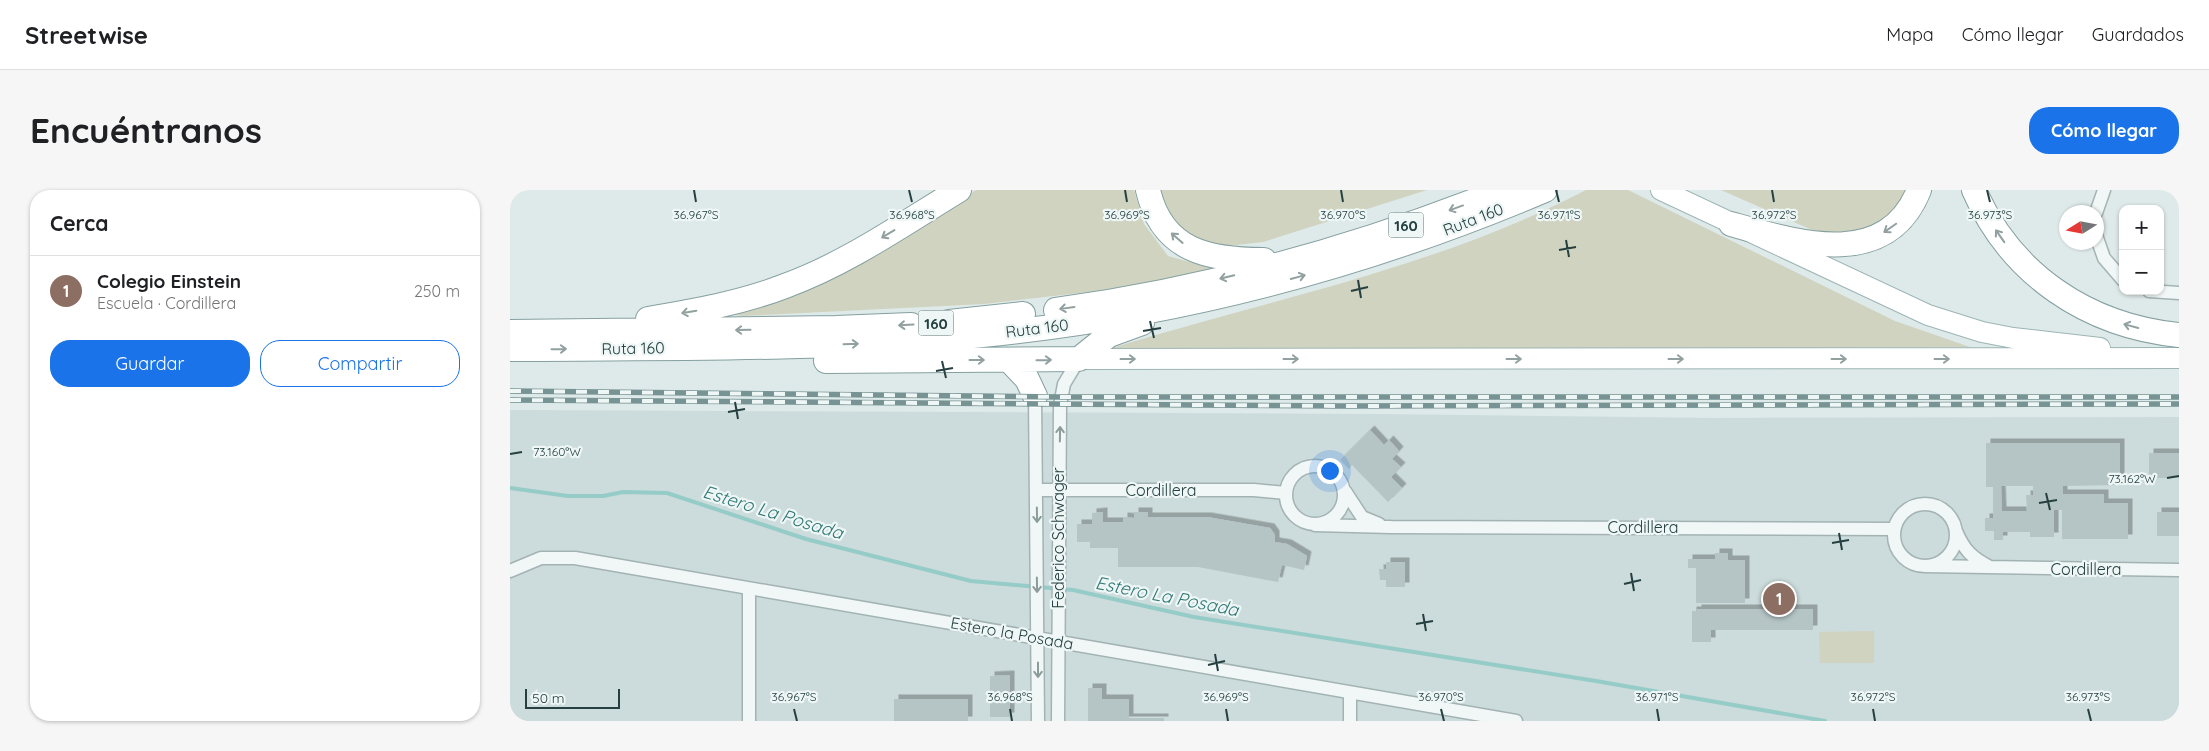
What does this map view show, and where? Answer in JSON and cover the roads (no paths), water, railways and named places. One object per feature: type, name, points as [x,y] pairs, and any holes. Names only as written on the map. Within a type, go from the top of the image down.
[{"type":"highway","points":[[558,332],[694,311],[771,291],[837,263],[960,190]]},
{"type":"highway","points":[[1148,190],[1154,209],[1168,230],[1182,243],[1200,253],[1234,259],[1308,256]]},
{"type":"highway","name":"Ruta 160","points":[[510,332],[827,328],[963,321],[1069,308],[1156,293],[1308,256],[1412,223],[1502,190]]},
{"type":"highway","name":"Ruta 160","points":[[510,349],[839,345],[966,337],[1092,321],[1258,288],[1372,255],[1460,224],[1545,190]]},
{"type":"highway","points":[[1731,224],[1808,243],[1829,245],[1855,243],[1868,240],[1892,228],[1906,214],[1919,190]]},
{"type":"highway","points":[[1974,190],[1986,214],[2004,242],[2028,269],[2053,290],[2103,318],[2139,328],[2179,335]]},
{"type":"highway","points":[[698,348],[754,358],[802,361],[1079,359],[1109,336],[1200,301]]},
{"type":"highway","points":[[1009,360],[1026,379],[1035,396]]},
{"type":"main road","points":[[1661,190],[1901,304],[1954,324],[1982,332],[2044,343],[2179,354]]},
{"type":"main road","points":[[1079,359],[2179,358]]},
{"type":"street","points":[[2099,205],[2104,190]]},
{"type":"street","points":[[2100,250],[2108,265],[2119,276]]},
{"type":"street","points":[[2164,292],[2179,293]]},
{"type":"street","name":"Federico Schwager","points":[[1058,721],[1057,570],[1062,391],[1068,375],[1079,359]]},
{"type":"street","name":"Federico Schwager","points":[[1035,396],[1038,721]]},
{"type":"street","name":"Cordillera","points":[[1391,527],[1371,522],[1362,517],[1345,492],[1336,474],[1328,469],[1310,466],[1293,476],[1286,493],[1291,512],[1306,523],[1315,525],[1391,527],[1894,529]]},
{"type":"street","name":"Cordillera","points":[[1036,490],[1254,490],[1286,493]]},
{"type":"street","points":[[1315,525],[1325,523],[1337,515],[1344,502],[1345,492]]},
{"type":"street","name":"Cordillera","points":[[1992,568],[1970,556],[1963,549],[1948,514],[1940,508],[1921,504],[1904,512],[1894,529],[1894,540],[1898,550],[1914,564],[1925,566],[1992,568],[2179,570]]},
{"type":"street","points":[[1925,566],[1935,564],[1948,555],[1955,542],[1956,531]]},
{"type":"street","name":"Estero la Posada","points":[[510,571],[527,562],[554,556],[1058,640],[1516,721]]},
{"type":"street","points":[[749,589],[749,721]]},
{"type":"street","points":[[1350,693],[1350,721]]},
{"type":"waterway","name":"Estero La Posada","points":[[510,488],[568,496],[603,496],[623,492],[667,493],[806,539],[971,581],[1073,590],[1194,617],[1596,681],[1825,721]]},
{"type":"railway","points":[[510,391],[1061,397],[2179,397]]},
{"type":"railway","points":[[510,400],[1344,406],[2179,404]]},
{"type":"place","name":"Colegio Einstein","points":[[1779,599]]}]
